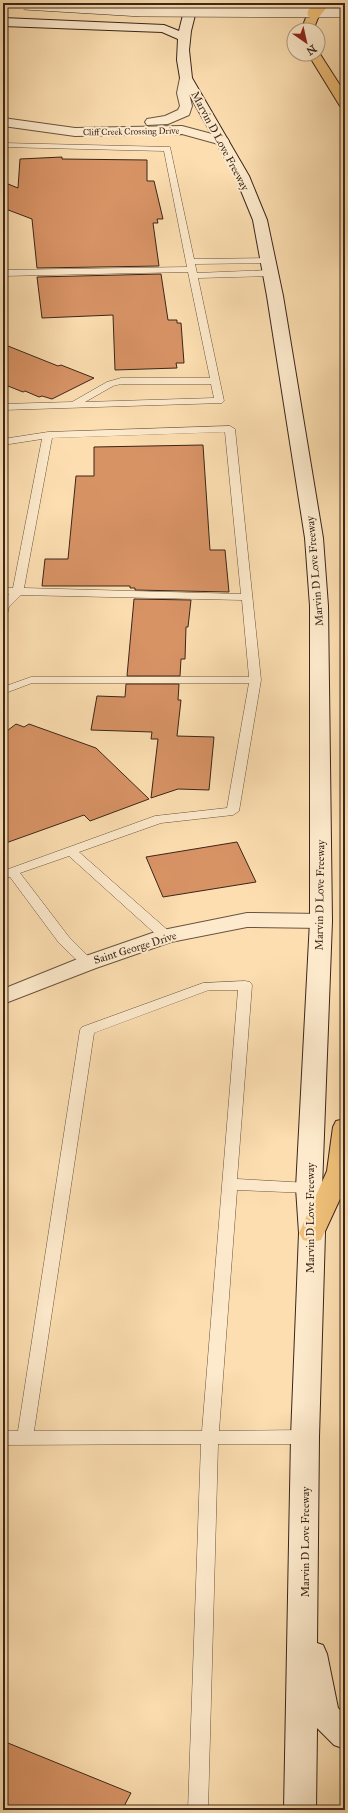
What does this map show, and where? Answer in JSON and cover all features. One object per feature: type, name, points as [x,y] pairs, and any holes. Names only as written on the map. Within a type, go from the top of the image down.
[{"type":"highway","points":[[310,22],[314,13],[322,3]]},
{"type":"highway","points":[[319,62],[345,103]]},
{"type":"highway","points":[[312,1233],[340,1170],[345,1127]]},
{"type":"main road","points":[[24,3],[141,10],[345,11]]},
{"type":"main road","name":"Marvin D Love Freeway","points":[[192,3],[184,38],[184,69],[186,78],[242,176],[260,220],[269,267],[315,553],[319,606],[321,921],[309,1188],[312,1233],[305,1437],[304,1612],[300,1810]]},
{"type":"main road","points":[[3,22],[164,29],[184,38]]},
{"type":"main road","name":"Cliff Creek Crossing Drive","points":[[39,127],[154,122],[168,120],[184,112],[186,106],[183,93],[186,78]]},
{"type":"main road","name":"Cliff Creek Crossing Drive","points":[[3,122],[75,132],[96,133],[182,130],[222,141]]},
{"type":"main road","name":"Saint George Drive","points":[[3,997],[88,962],[166,936],[247,920],[321,921]]},
{"type":"main road","points":[[304,1612],[324,1715],[345,1735]]},
{"type":"lane","points":[[3,145],[167,149],[219,401],[3,407]]},
{"type":"lane","points":[[191,269],[269,267]]},
{"type":"lane","points":[[3,273],[269,267]]},
{"type":"lane","points":[[73,405],[110,384],[121,381],[215,381]]},
{"type":"lane","points":[[3,442],[48,435],[230,429],[255,680],[233,811],[159,820],[8,873],[64,940],[88,962]]},
{"type":"lane","points":[[3,613],[4,606],[18,592],[48,435]]},
{"type":"lane","points":[[3,591],[247,597]]},
{"type":"lane","points":[[3,691],[31,680],[255,680]]},
{"type":"lane","points":[[71,851],[166,936]]},
{"type":"lane","points":[[25,1438],[88,1030],[208,986],[245,986],[210,1438],[198,1810]]},
{"type":"lane","points":[[230,1184],[309,1188]]},
{"type":"lane","points":[[3,1438],[305,1437]]},
{"type":"building","points":[[62,157],[62,159],[147,160],[147,181],[154,181],[163,219],[157,219],[158,223],[153,223],[159,266],[37,268],[32,219],[3,208],[3,182],[18,188],[20,159]]},
{"type":"building","points":[[161,274],[168,320],[177,320],[177,323],[181,323],[184,363],[176,363],[177,368],[115,370],[113,315],[42,318],[37,277]]},
{"type":"building","points":[[3,344],[58,366],[61,365],[94,378],[52,399],[42,396],[39,397],[25,391],[23,392],[3,384]]},
{"type":"building","points":[[203,445],[210,550],[225,550],[229,592],[135,590],[135,588],[130,588],[130,586],[42,586],[45,559],[68,559],[76,476],[94,476],[94,447]]},
{"type":"building","points":[[134,599],[191,600],[188,627],[186,627],[185,659],[181,659],[180,676],[127,676]]},
{"type":"building","points":[[126,684],[179,684],[178,700],[181,700],[177,736],[214,737],[209,790],[178,789],[151,798],[158,739],[151,739],[152,732],[91,730],[97,696],[125,697]]},
{"type":"building","points":[[16,724],[24,727],[29,724],[96,748],[149,799],[90,821],[84,815],[3,844],[3,734]]},
{"type":"building","points":[[237,842],[256,882],[163,897],[146,857]]},
{"type":"building","points":[[3,1741],[131,1793],[122,1810],[3,1810]]}]
